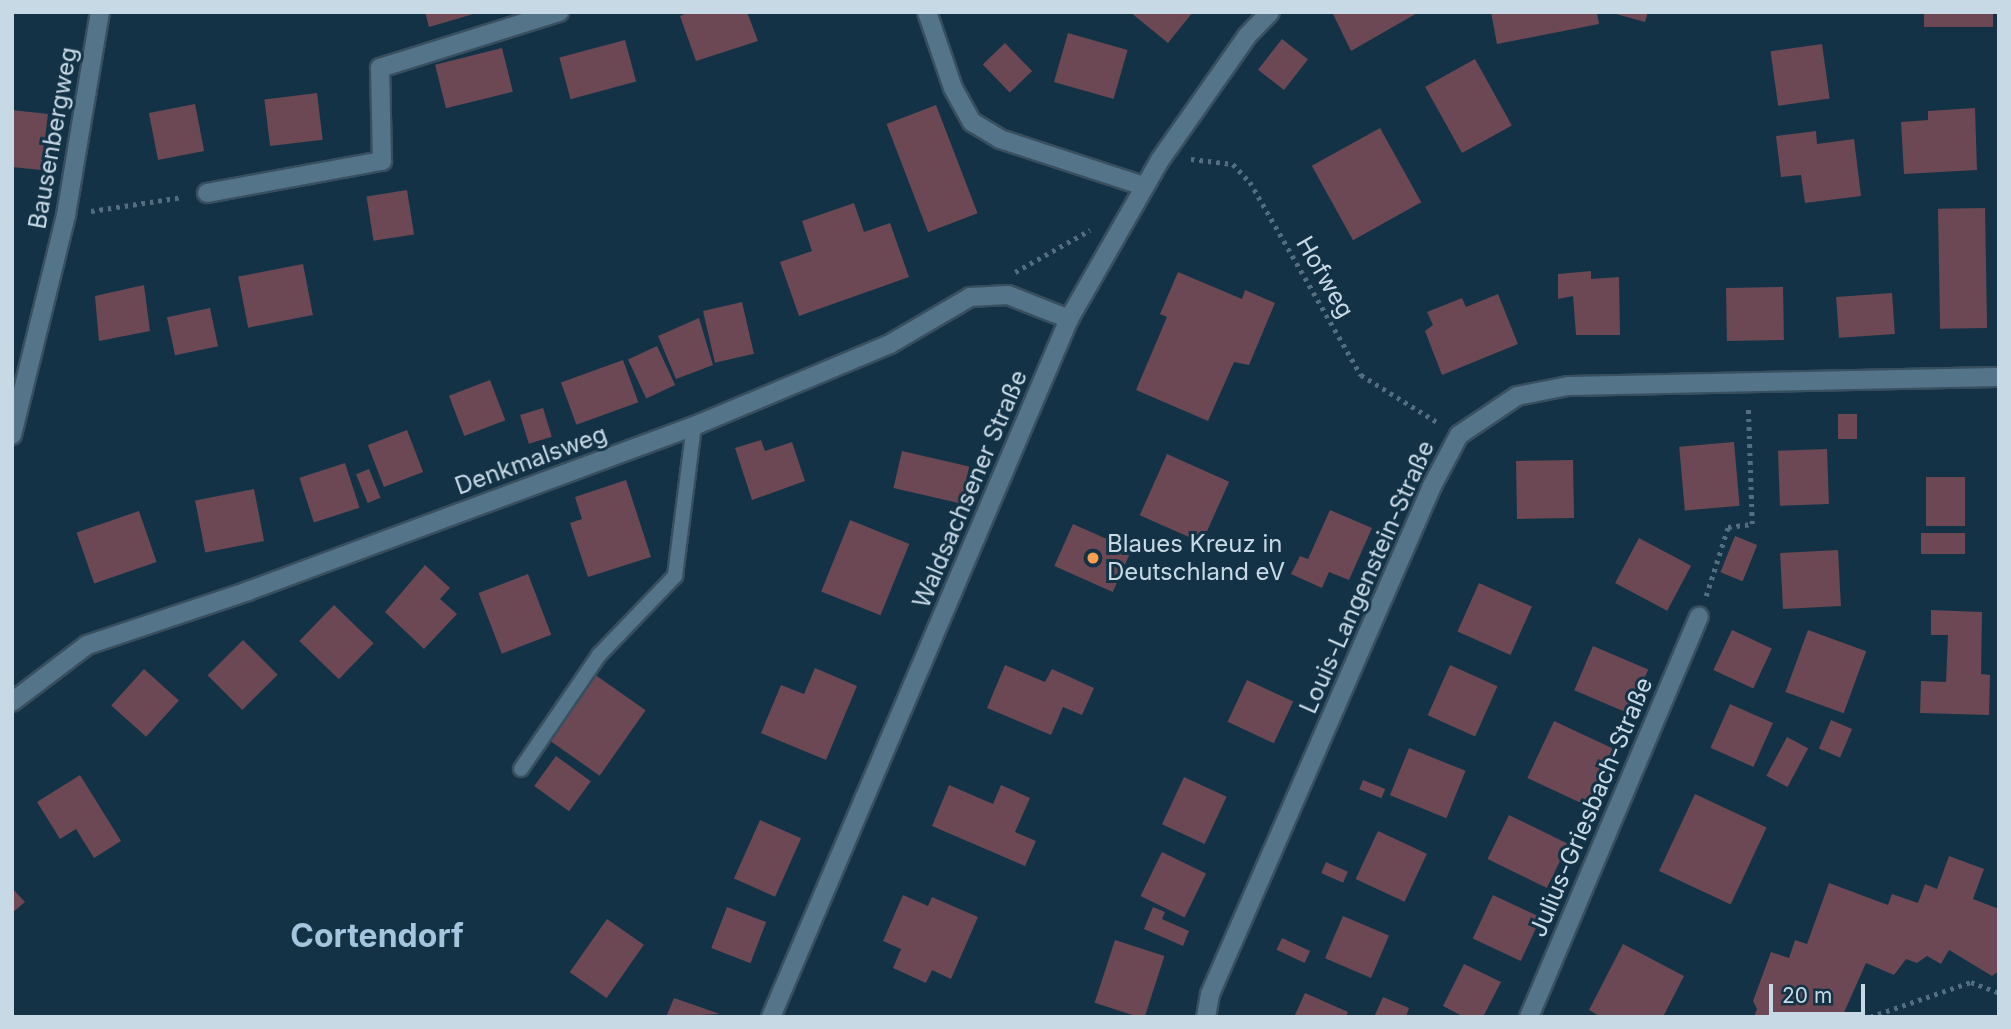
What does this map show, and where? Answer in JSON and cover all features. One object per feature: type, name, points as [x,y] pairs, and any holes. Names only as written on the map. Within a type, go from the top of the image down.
[{"type":"street","name":"Bausenbergweg","points":[[12,435],[66,215],[100,12]]},
{"type":"street","points":[[207,193],[382,161],[380,68],[559,12]]},
{"type":"street","points":[[927,12],[953,88],[972,122],[1000,139],[1144,186]]},
{"type":"street","name":"Waldsachsener Straße","points":[[771,1017],[1069,319],[1160,160],[1247,36],[1270,12]]},
{"type":"street","name":"Denkmalsweg","points":[[12,702],[87,645],[248,591],[694,426],[890,344],[970,297],[1008,295],[1069,319]]},
{"type":"street","name":"Louis-Langenstein-Straße","points":[[1206,1017],[1215,981],[1432,486],[1459,435],[1517,396],[1568,386],[1747,380],[1999,377]]},
{"type":"street","name":"Julius-Griesbach-Straße","points":[[1529,1017],[1699,617]]},
{"type":"lane","points":[[521,769],[599,655],[675,576],[694,426]]},
{"type":"path","name":"Hofweg","points":[[1160,160],[1210,159],[1233,164],[1250,182],[1361,375],[1459,435]]},
{"type":"path","points":[[66,215],[207,193]]},
{"type":"path","points":[[970,297],[1133,205]]},
{"type":"path","points":[[1699,617],[1728,527],[1752,524],[1747,380]]},
{"type":"path","points":[[1870,1017],[1971,982],[1999,993]]},
{"type":"building","points":[[425,12],[477,12],[477,13],[429,27]]},
{"type":"building","points":[[690,12],[747,12],[758,41],[696,61],[680,16]]},
{"type":"building","points":[[1130,12],[1193,12],[1168,43]]},
{"type":"building","points":[[1332,12],[1419,12],[1351,51]]},
{"type":"building","points":[[1491,12],[1597,12],[1599,24],[1497,44]]},
{"type":"building","points":[[1609,12],[1648,12],[1645,22]]},
{"type":"building","points":[[1924,12],[1993,12],[1993,27],[1924,27]]},
{"type":"building","points":[[1068,33],[1128,50],[1114,99],[1054,82]]},
{"type":"building","points":[[1282,39],[1308,59],[1284,90],[1258,70]]},
{"type":"building","points":[[625,40],[636,82],[570,99],[559,58]]},
{"type":"building","points":[[1005,43],[1032,71],[1010,93],[983,65]]},
{"type":"building","points":[[1822,44],[1830,98],[1778,106],[1771,51]]},
{"type":"building","points":[[502,48],[513,92],[446,108],[435,65]]},
{"type":"building","points":[[1475,59],[1512,125],[1462,153],[1425,87]]},
{"type":"building","points":[[317,93],[323,140],[270,146],[264,99]]},
{"type":"building","points":[[195,104],[204,151],[158,160],[149,113]]},
{"type":"building","points":[[936,105],[978,213],[928,232],[887,124]]},
{"type":"building","points":[[1975,108],[1977,170],[1904,174],[1901,122],[1928,120],[1928,111]]},
{"type":"building","points":[[12,110],[48,114],[41,170],[12,167]]},
{"type":"building","points":[[1380,128],[1421,202],[1353,240],[1312,166]]},
{"type":"building","points":[[1816,131],[1817,144],[1854,139],[1861,196],[1805,203],[1801,175],[1781,177],[1776,136]]},
{"type":"building","points":[[407,190],[414,234],[374,241],[367,196]]},
{"type":"building","points":[[854,203],[864,232],[890,223],[909,277],[799,316],[780,262],[812,251],[802,221]]},
{"type":"building","points":[[1985,208],[1987,328],[1940,329],[1938,209]]},
{"type":"building","points":[[303,264],[313,315],[248,328],[238,277]]},
{"type":"building","points":[[1591,271],[1591,279],[1619,277],[1620,335],[1576,335],[1573,296],[1558,299],[1558,274]]},
{"type":"building","points":[[1178,272],[1242,299],[1245,290],[1275,303],[1249,365],[1234,362],[1208,421],[1136,390],[1167,317],[1160,314]]},
{"type":"building","points":[[144,285],[150,331],[99,341],[95,296]]},
{"type":"building","points":[[1783,287],[1784,340],[1727,341],[1726,288]]},
{"type":"building","points":[[1892,293],[1895,334],[1839,338],[1836,297]]},
{"type":"building","points":[[1498,294],[1518,344],[1442,375],[1425,331],[1433,325],[1427,312],[1462,298],[1466,307]]},
{"type":"building","points":[[742,302],[754,354],[715,363],[703,311]]},
{"type":"building","points":[[210,308],[218,346],[175,355],[167,317]]},
{"type":"building","points":[[699,318],[713,365],[676,379],[658,336]]},
{"type":"building","points":[[657,346],[675,385],[646,398],[628,360]]},
{"type":"building","points":[[623,360],[638,402],[576,425],[561,383]]},
{"type":"building","points":[[490,380],[505,420],[464,436],[449,396]]},
{"type":"building","points":[[543,408],[552,437],[529,444],[520,415]]},
{"type":"building","points":[[1838,414],[1857,414],[1857,439],[1838,439]]},
{"type":"building","points":[[407,430],[423,472],[384,487],[368,445]]},
{"type":"building","points":[[761,440],[765,451],[792,442],[805,481],[752,500],[735,448]]},
{"type":"building","points":[[1734,442],[1740,506],[1685,511],[1679,447]]},
{"type":"building","points":[[1827,449],[1829,504],[1780,506],[1778,451]]},
{"type":"building","points":[[902,451],[969,467],[961,504],[893,488]]},
{"type":"building","points":[[1167,454],[1229,482],[1202,543],[1140,515]]},
{"type":"building","points":[[1573,460],[1574,518],[1517,519],[1516,461]]},
{"type":"building","points":[[345,463],[360,508],[314,523],[299,478]]},
{"type":"building","points":[[369,469],[381,498],[368,503],[356,474]]},
{"type":"building","points":[[1926,477],[1965,477],[1965,526],[1926,526]]},
{"type":"building","points":[[626,480],[651,557],[588,577],[570,523],[582,519],[575,497]]},
{"type":"building","points":[[254,489],[264,541],[205,552],[195,500]]},
{"type":"building","points":[[1330,510],[1372,528],[1349,580],[1329,572],[1322,588],[1291,574],[1300,556],[1308,559]]},
{"type":"building","points":[[139,511],[157,562],[94,584],[77,532]]},
{"type":"building","points":[[850,520],[909,544],[880,615],[821,591]]},
{"type":"building","name":"Blaues Kreuz in Deutschland eV","points":[[1073,524],[1131,550],[1113,592],[1054,566]]},
{"type":"building","points":[[1921,533],[1965,533],[1965,554],[1921,554]]},
{"type":"building","points":[[1735,536],[1757,545],[1743,581],[1720,572]]},
{"type":"building","points":[[1639,538],[1691,566],[1667,611],[1615,583]]},
{"type":"building","points":[[1838,550],[1841,606],[1783,609],[1780,553]]},
{"type":"building","points":[[425,565],[450,588],[440,599],[457,614],[424,649],[385,612]]},
{"type":"building","points":[[528,574],[551,635],[502,654],[479,593]]},
{"type":"building","points":[[1479,583],[1532,607],[1510,655],[1457,631]]},
{"type":"building","points":[[334,605],[374,643],[339,679],[299,641]]},
{"type":"building","points":[[1931,610],[1982,612],[1981,674],[1990,675],[1989,715],[1920,713],[1921,681],[1946,682],[1948,635],[1931,635]]},
{"type":"building","points":[[1732,630],[1772,649],[1753,688],[1713,670]]},
{"type":"building","points":[[1808,630],[1866,651],[1844,713],[1785,692]]},
{"type":"building","points":[[243,640],[278,675],[242,710],[208,675]]},
{"type":"building","points":[[1593,646],[1648,669],[1629,714],[1574,690]]},
{"type":"building","points":[[1005,665],[1045,682],[1052,669],[1094,688],[1082,715],[1063,707],[1051,735],[987,708]]},
{"type":"building","points":[[1450,665],[1498,686],[1475,736],[1428,715]]},
{"type":"building","points":[[815,668],[857,686],[826,760],[761,733],[781,685],[804,694]]},
{"type":"building","points":[[144,669],[179,700],[146,737],[111,705]]},
{"type":"building","points":[[594,674],[646,710],[600,776],[548,740]]},
{"type":"building","points":[[1247,680],[1293,702],[1274,743],[1228,722]]},
{"type":"building","points":[[1730,704],[1773,723],[1753,767],[1710,748]]},
{"type":"building","points":[[1831,720],[1852,729],[1840,758],[1819,749]]},
{"type":"building","points":[[1554,721],[1613,748],[1586,806],[1527,778]]},
{"type":"building","points":[[1787,737],[1808,748],[1788,787],[1766,776]]},
{"type":"building","points":[[1409,748],[1466,771],[1446,818],[1390,795]]},
{"type":"building","points":[[556,756],[591,781],[569,811],[534,786]]},
{"type":"building","points":[[80,775],[121,841],[94,858],[76,829],[60,839],[37,802]]},
{"type":"building","points":[[1184,777],[1227,797],[1205,844],[1162,824]]},
{"type":"building","points":[[1363,780],[1385,789],[1382,798],[1359,789]]},
{"type":"building","points":[[949,785],[993,804],[1001,785],[1030,798],[1015,832],[1036,841],[1025,866],[932,826]]},
{"type":"building","points":[[1695,794],[1767,827],[1731,904],[1659,871]]},
{"type":"building","points":[[1509,815],[1568,844],[1547,888],[1488,859]]},
{"type":"building","points":[[760,820],[801,838],[775,897],[734,878]]},
{"type":"building","points":[[1378,831],[1427,854],[1405,902],[1356,879]]},
{"type":"building","points":[[1162,852],[1206,873],[1185,918],[1141,896]]},
{"type":"building","points":[[1949,856],[1984,869],[1973,899],[1999,909],[1999,971],[1992,976],[1949,950],[1941,964],[1927,956],[1917,963],[1906,959],[1894,975],[1866,963],[1842,1017],[1754,1017],[1757,1009],[1753,1001],[1771,952],[1789,958],[1795,940],[1807,944],[1829,883],[1888,905],[1892,894],[1918,903],[1925,884],[1937,889]]},
{"type":"building","points":[[1326,862],[1348,872],[1343,883],[1321,873]]},
{"type":"building","points":[[12,888],[25,902],[12,913]]},
{"type":"building","points":[[903,895],[928,906],[932,897],[978,917],[951,979],[932,970],[926,983],[893,968],[901,949],[883,941]]},
{"type":"building","points":[[1493,895],[1541,917],[1521,961],[1473,939]]},
{"type":"building","points":[[727,907],[766,922],[750,963],[711,948]]},
{"type":"building","points":[[1153,907],[1165,912],[1162,919],[1189,931],[1183,946],[1144,929]]},
{"type":"building","points":[[1343,916],[1389,936],[1371,978],[1325,958]]},
{"type":"building","points":[[607,919],[644,945],[607,998],[570,972]]},
{"type":"building","points":[[1282,938],[1310,951],[1305,963],[1277,950]]},
{"type":"building","points":[[1115,940],[1164,956],[1145,1017],[1095,1003]]},
{"type":"building","points":[[1623,944],[1684,976],[1663,1017],[1601,1017],[1589,1010]]},
{"type":"building","points":[[1464,964],[1501,982],[1483,1017],[1464,1017],[1443,1006]]},
{"type":"building","points":[[1305,993],[1348,1012],[1346,1017],[1294,1017]]},
{"type":"building","points":[[1383,997],[1409,1008],[1406,1017],[1374,1017]]},
{"type":"building","points":[[674,998],[720,1014],[666,1017]]},
{"type":"place","name":"Blaues Kreuz in Deutschland eV","points":[[1093,558]]},
{"type":"district","name":"Cortendorf","points":[[377,936]]}]
